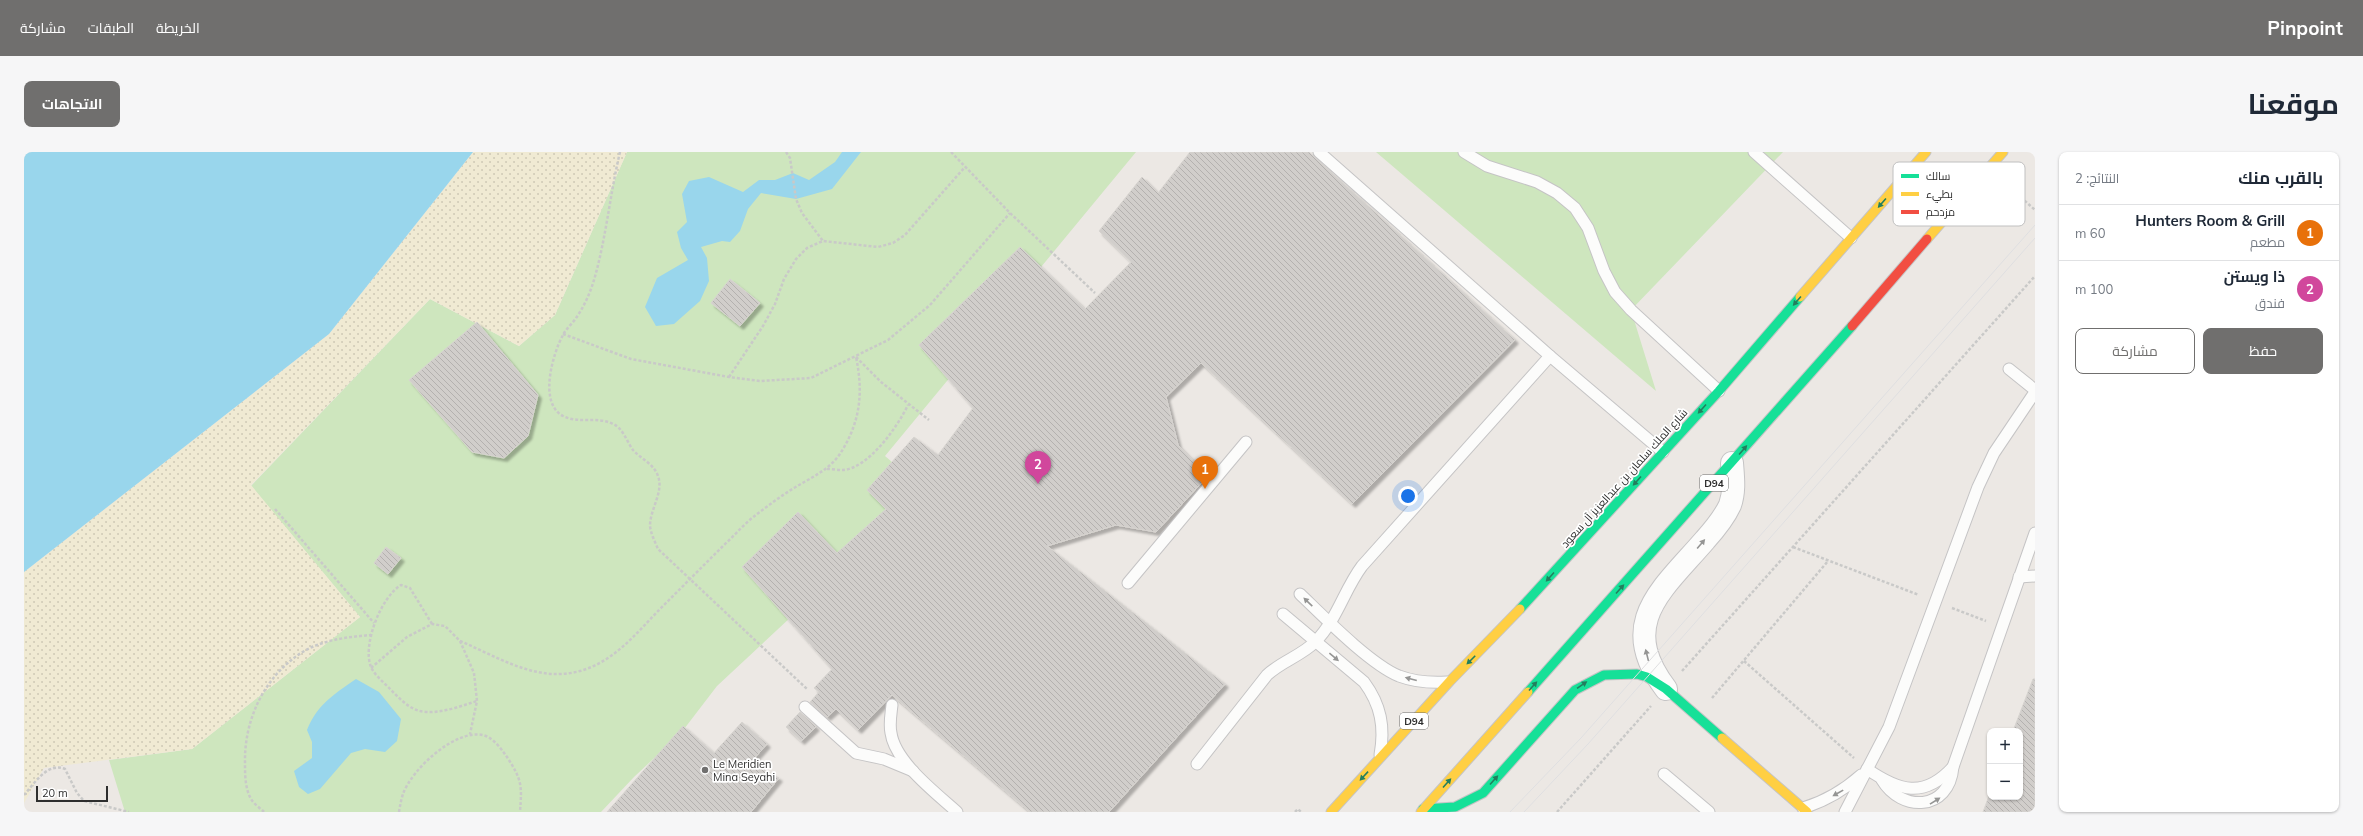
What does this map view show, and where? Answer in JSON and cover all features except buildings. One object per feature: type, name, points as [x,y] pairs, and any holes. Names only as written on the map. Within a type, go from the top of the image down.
[{"type":"main road","name":"شارع الملك سلمان بن عبدالعزيز آل سعود","points":[[1917,162],[1926,152]]},
{"type":"main road","name":"D94","points":[[1995,162],[2004,152]]},
{"type":"main road","name":"شارع الملك سلمان بن عبدالعزيز آل سعود","points":[[1331,812],[1450,681],[1499,633],[1664,452],[1719,391],[1893,190]]},
{"type":"main road","name":"D94","points":[[1422,811],[1732,463],[1939,226]]},
{"type":"main road","points":[[1422,811],[1455,808],[1483,793],[1575,690],[1589,680],[1604,674],[1637,674],[1666,688],[1805,810]]},
{"type":"street","points":[[1666,688],[1648,661],[1644,644],[1645,626],[1650,610],[1659,594],[1719,524],[1730,505],[1734,484],[1732,463]]},
{"type":"lane","points":[[1319,152],[1550,356],[1664,452]]},
{"type":"lane","points":[[1464,152],[1487,166],[1537,182],[1558,193],[1574,208],[1588,228],[1604,271],[1615,292],[1631,310],[1719,391]]},
{"type":"lane","points":[[1754,152],[1851,238]]},
{"type":"lane","points":[[1196,764],[1267,675],[1278,665],[1299,654],[1316,641],[1330,623],[1352,580],[1362,566],[1550,356]]},
{"type":"lane","points":[[1845,812],[1889,727],[1978,487],[2002,440],[2035,391],[2009,369]]},
{"type":"lane","points":[[1128,583],[1246,442]]},
{"type":"lane","points":[[1882,780],[1888,792],[1898,801],[1910,806],[1924,806],[1936,802],[1946,793],[1952,781],[1953,767],[2035,533]]},
{"type":"lane","points":[[2019,577],[2035,576]]},
{"type":"lane","points":[[1300,594],[1330,623],[1390,671],[1427,682],[1450,681]]},
{"type":"lane","points":[[1283,614],[1364,682],[1371,691],[1381,714],[1382,727],[1378,760]]},
{"type":"lane","points":[[892,705],[890,732],[892,739],[913,771],[957,812]]},
{"type":"lane","points":[[805,707],[856,753],[884,759],[913,771]]},
{"type":"lane","points":[[1867,769],[1882,780],[1907,789],[1920,788],[1933,784],[1953,767]]},
{"type":"lane","points":[[1805,810],[1844,790],[1867,769]]},
{"type":"lane","points":[[1664,774],[1709,812]]},
{"type":"path","points":[[620,152],[594,279],[576,318],[563,334],[557,348],[549,384],[550,396],[554,407],[562,415],[572,419],[614,424],[622,431],[633,450],[653,467],[658,476],[660,487],[650,526],[658,549],[809,691],[799,702],[805,707]]},
{"type":"path","points":[[786,152],[790,158],[796,199],[802,213],[823,241]]},
{"type":"path","points":[[951,152],[1010,213],[1094,293]]},
{"type":"path","points":[[729,377],[763,326],[775,304],[784,279],[796,259],[807,248],[823,241],[878,247],[893,243],[905,235],[965,167]]},
{"type":"path","points":[[2025,201],[2035,210]]},
{"type":"path","points":[[563,334],[631,359],[729,377],[760,382],[811,378],[888,340],[930,305],[1010,213]]},
{"type":"path","points":[[1557,812],[2035,276]]},
{"type":"path","points":[[856,357],[881,382],[908,405],[929,420]]},
{"type":"path","points":[[460,641],[534,673],[557,675],[580,671],[601,663],[620,650],[690,578],[755,515],[826,469],[842,451],[854,429],[859,411],[861,381],[856,357]]},
{"type":"path","points":[[826,469],[844,470],[876,450],[889,436],[908,405]]},
{"type":"path","points":[[275,510],[374,623]]},
{"type":"path","points":[[1792,547],[2002,627]]},
{"type":"path","points":[[1697,715],[1828,561]]},
{"type":"path","points":[[432,624],[410,588],[401,585],[393,590],[374,623],[368,659],[371,668],[406,705],[415,709],[426,712],[445,710],[477,701]]},
{"type":"path","points":[[371,668],[407,638],[432,624],[445,626],[460,641],[474,673],[477,701],[470,734]]},
{"type":"path","points":[[264,812],[251,799],[245,781],[244,744],[257,702],[279,672],[306,650],[338,638],[371,635]]},
{"type":"path","points":[[1744,661],[1867,769]]},
{"type":"path","points":[[399,812],[403,793],[421,768],[444,746],[470,734],[484,736],[499,745],[518,773],[522,787],[520,812]]},
{"type":"path","points":[[24,795],[45,771],[60,768],[65,769],[77,793],[84,801],[129,812]]},
{"type":"path","points":[[1295,812],[1298,809],[1301,812]]},
{"type":"green space","points":[[627,152],[1136,152],[885,456],[947,509],[836,575],[717,686],[681,733],[634,777],[601,812],[125,812],[109,760],[192,749],[360,617],[251,486],[430,299],[519,346],[555,315]]},
{"type":"green space","points":[[1376,152],[1783,152],[1631,310],[1656,391]]},
{"type":"sand","points":[[473,152],[627,152],[555,315],[519,346],[430,299],[251,485],[360,617],[192,749],[44,768],[24,803],[24,572],[329,334]]},
{"type":"water","points":[[24,152],[473,152],[329,334],[24,572]]},
{"type":"water","points":[[842,152],[861,152],[832,189],[796,199],[761,193],[748,209],[740,231],[730,242],[722,241],[701,247],[707,258],[709,281],[700,301],[674,324],[656,326],[645,307],[657,278],[688,260],[681,248],[677,232],[687,222],[682,194],[689,181],[709,177],[743,192],[759,180],[775,180],[793,173],[809,180],[835,162]]},
{"type":"water","points":[[356,679],[379,692],[401,719],[397,741],[385,752],[365,749],[351,753],[320,789],[308,794],[299,787],[294,771],[312,758],[312,742],[307,730],[311,721],[321,707],[333,695]]},
{"type":"tram line","points":[[1510,812],[1581,738],[2035,225]]},
{"type":"tram line","points":[[1524,812],[1588,744],[2035,238]]},
{"type":"traffic: fast","points":[[1520,609],[1719,391],[1800,297]]},
{"type":"traffic: fast","points":[[1528,692],[1852,326]]},
{"type":"traffic: fast","points":[[1423,809],[1455,807],[1483,793],[1575,690],[1604,675],[1637,674],[1647,677],[1666,689],[1722,738]]},
{"type":"traffic: slow","points":[[1917,162],[1926,152]]},
{"type":"traffic: slow","points":[[1994,162],[2003,152]]},
{"type":"traffic: slow","points":[[1800,297],[1893,190]]},
{"type":"traffic: slow","points":[[1927,239],[1938,226]]},
{"type":"traffic: slow","points":[[1331,812],[1450,681],[1520,609]]},
{"type":"traffic: slow","points":[[1421,812],[1528,692]]},
{"type":"traffic: slow","points":[[1722,738],[1807,812]]},
{"type":"traffic: jam","points":[[1852,326],[1927,239]]},
{"type":"place","name":"ذا ويستن","points":[[1038,484]]},
{"type":"place","name":"Hunters Room & Grill","points":[[1205,489]]},
{"type":"place","name":"Le Meridien Mina Seyahi","points":[[705,770]]}]
